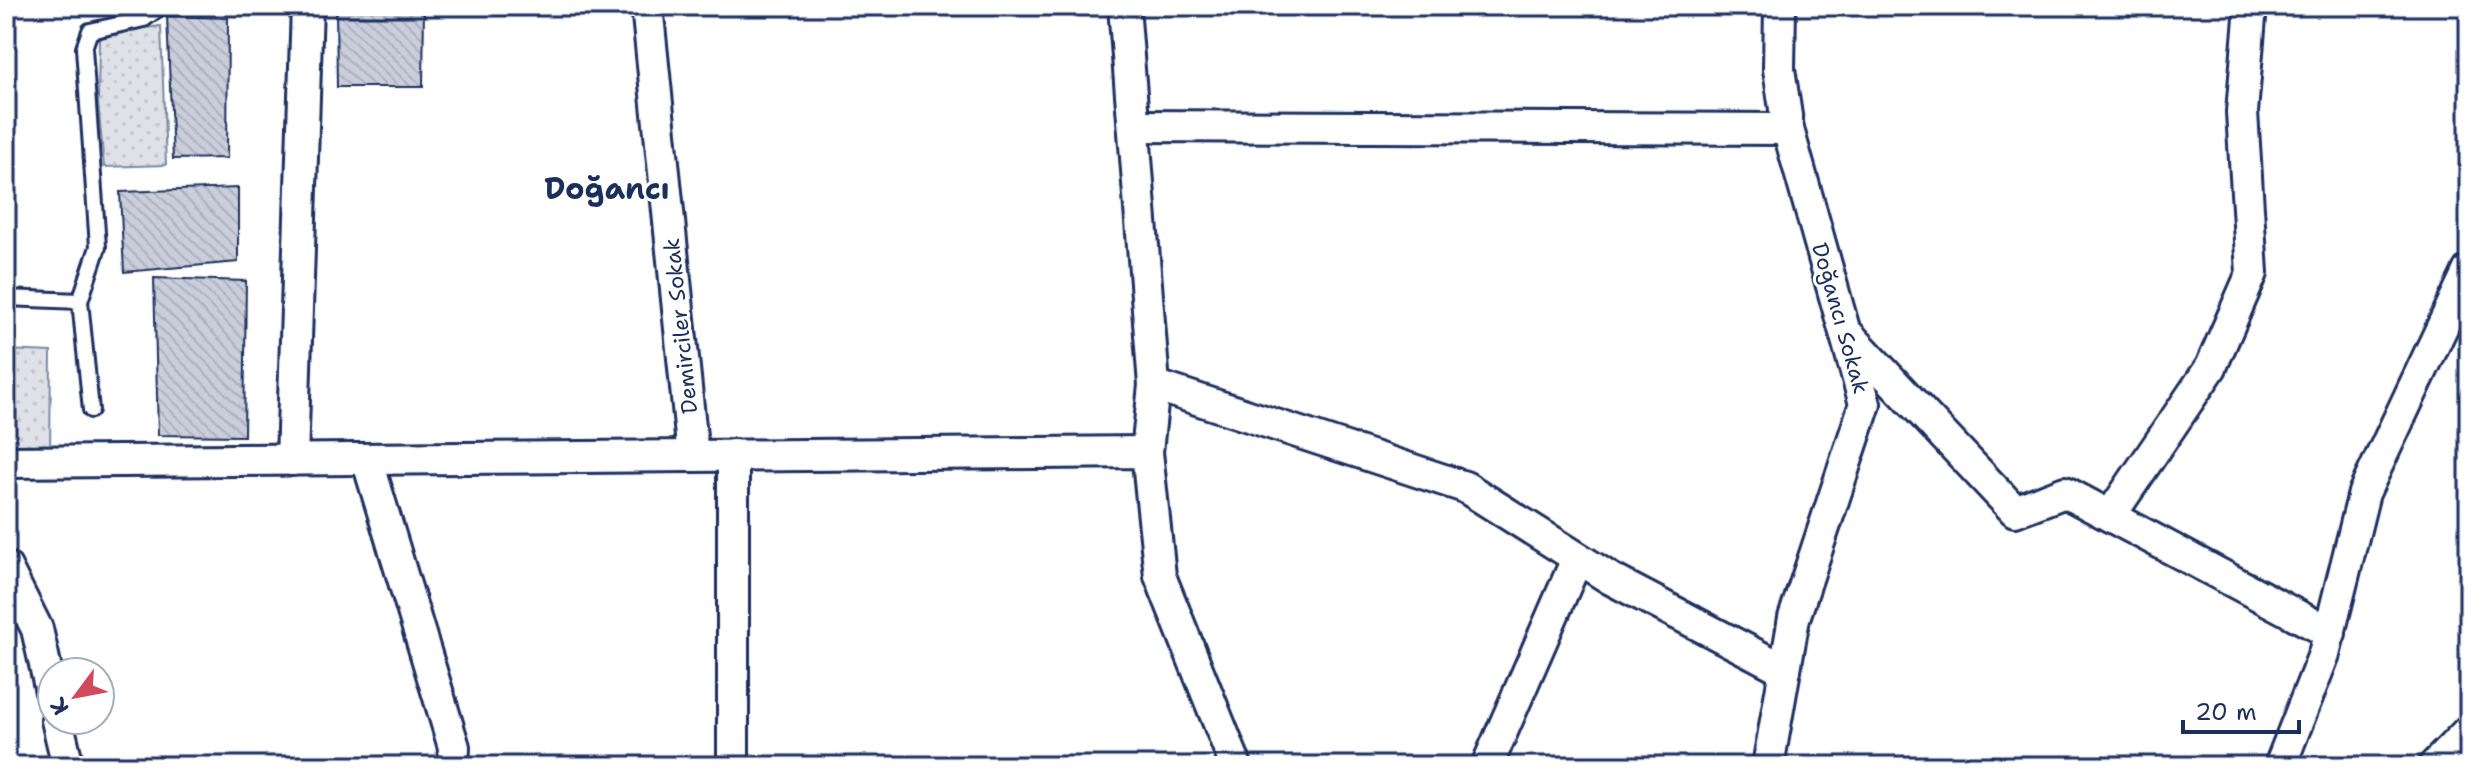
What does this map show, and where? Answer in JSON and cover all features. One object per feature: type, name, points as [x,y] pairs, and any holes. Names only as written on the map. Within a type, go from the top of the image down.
[{"type":"street","points":[[292,460],[307,6]]},
{"type":"street","name":"Demirciler Sokak","points":[[647,6],[693,456]]},
{"type":"street","points":[[1124,6],[1154,385],[1147,452],[1160,576],[1236,766]]},
{"type":"street","name":"Doğancı Sokak","points":[[1768,766],[1794,618],[1865,404],[1788,129],[1779,69],[1780,6]]},
{"type":"street","points":[[2110,516],[2211,367],[2252,273],[2242,112],[2251,6]]},
{"type":"street","points":[[1135,126],[1788,129]]},
{"type":"street","points":[[2280,766],[2324,654],[2364,493],[2469,270]]},
{"type":"street","points":[[1845,331],[2015,511],[2065,492],[2330,633]]},
{"type":"street","points":[[1154,385],[1465,487],[1611,579],[1785,670]]},
{"type":"street","points":[[6,462],[1147,452]]},
{"type":"street","points":[[733,455],[733,766]]},
{"type":"street","points":[[367,459],[454,747],[453,766]]},
{"type":"street","points":[[1487,766],[1577,559]]},
{"type":"street","points":[[6,567],[37,629],[43,656]]},
{"type":"street","points":[[2434,766],[2469,730]]},
{"type":"street","points":[[61,736],[68,766]]},
{"type":"lane","points":[[91,410],[80,301],[98,247],[84,48],[90,31],[144,19],[162,6]]},
{"type":"lane","points":[[6,298],[80,301]]},
{"type":"shaded area","points":[[161,26],[166,165],[104,167],[98,102],[99,39],[123,31]]},
{"type":"shaded area","points":[[6,350],[51,352],[50,457],[6,459]]},
{"type":"building","points":[[81,6],[131,6],[131,11],[81,9]]},
{"type":"building","points":[[336,6],[424,6],[423,87],[337,87]]},
{"type":"building","points":[[167,16],[228,18],[227,158],[173,159]]},
{"type":"building","points":[[238,188],[238,262],[124,272],[120,192]]},
{"type":"building","points":[[154,278],[246,281],[244,436],[158,435]]},
{"type":"district","name":"Doğancı","points":[[607,189]]}]
